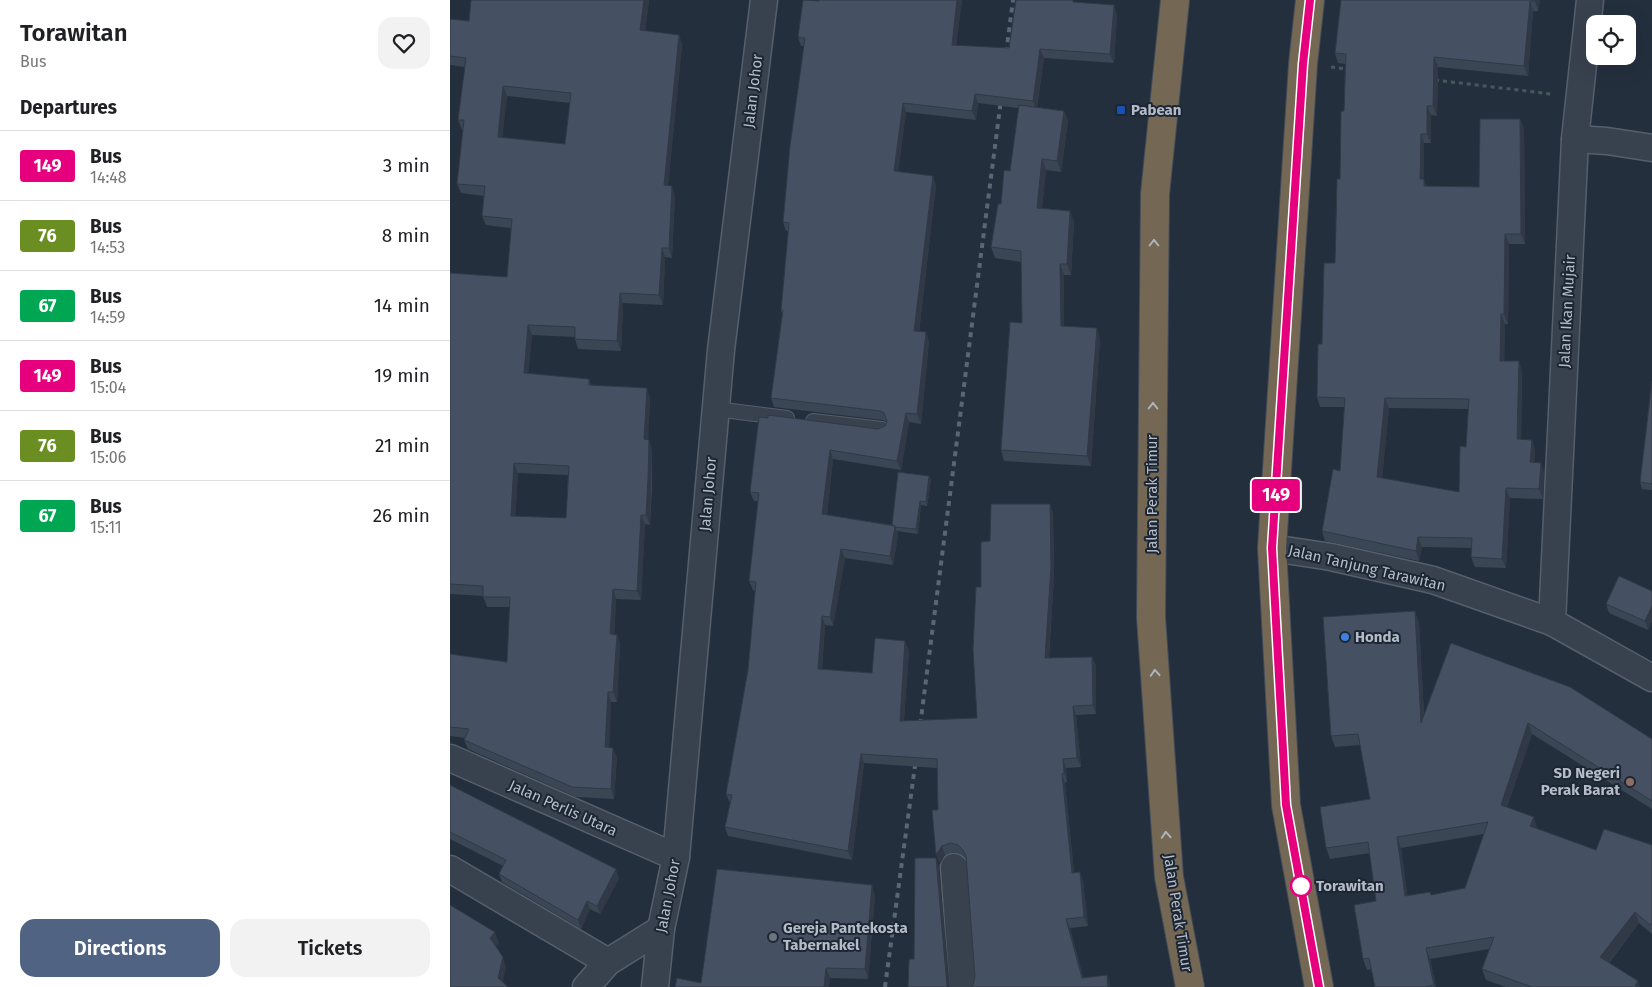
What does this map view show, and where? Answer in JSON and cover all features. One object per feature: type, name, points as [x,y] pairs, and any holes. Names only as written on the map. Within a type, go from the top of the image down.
[{"type":"highway","name":"Jalan Perak Timur","points":[[1175,0],[1155,194],[1151,617],[1169,877],[1190,987]]},
{"type":"highway","points":[[1310,0],[1303,64],[1272,548],[1286,805],[1319,987]]},
{"type":"street","name":"Jalan Johor","points":[[655,987],[661,929],[676,857],[721,350],[764,0]]},
{"type":"street","name":"Jalan Ikan Mujair","points":[[1552,622],[1575,139],[1590,0]]},
{"type":"street","points":[[1575,139],[1607,141],[1652,148]]},
{"type":"street","name":"Jalan Tanjung Tarawitan","points":[[1272,548],[1331,557],[1433,580],[1552,622],[1652,678]]},
{"type":"street","name":"Jalan Perlis Utara","points":[[450,758],[676,857]]},
{"type":"street","points":[[954,867],[964,987]]},
{"type":"street","points":[[450,869],[608,962]]},
{"type":"street","points":[[586,987],[608,962],[661,929]]},
{"type":"lane","points":[[716,409],[882,429]]},
{"type":"path","points":[[1303,64],[1352,70]]},
{"type":"path","points":[[1431,79],[1578,98]]},
{"type":"building","points":[[471,0],[644,0],[640,30],[679,35],[664,185],[672,186],[669,248],[662,248],[659,295],[620,293],[617,341],[575,339],[575,327],[528,325],[524,373],[589,379],[589,385],[647,388],[644,439],[649,440],[648,479],[646,515],[641,515],[637,591],[613,589],[610,634],[617,635],[613,692],[608,692],[605,747],[613,748],[611,789],[572,787],[464,740],[469,729],[450,727],[450,654],[507,662],[510,597],[483,597],[483,586],[450,584],[450,273],[507,277],[512,219],[482,216],[485,186],[457,184],[464,120],[458,120],[466,58],[450,56],[450,19],[469,21]],"holes":[[[503,86],[571,93],[565,144],[498,137]],[[514,463],[569,466],[566,518],[511,516]]]},
{"type":"building","points":[[803,0],[957,0],[952,45],[1009,48],[1016,0],[1073,0],[1073,2],[1114,5],[1110,54],[1040,49],[1033,101],[975,94],[972,111],[903,103],[894,171],[933,176],[914,331],[926,332],[917,414],[906,413],[897,461],[830,450],[822,514],[895,526],[890,556],[841,549],[830,617],[822,616],[818,669],[872,673],[875,638],[905,641],[900,721],[977,718],[973,649],[976,587],[981,587],[981,542],[990,541],[991,504],[1050,504],[1051,567],[1045,658],[1092,657],[1093,705],[1073,706],[1077,758],[1063,759],[1064,773],[1062,774],[1072,873],[1080,872],[1084,917],[1066,919],[1082,978],[1107,975],[1108,987],[971,987],[975,977],[966,856],[958,845],[950,843],[942,846],[936,855],[932,810],[938,810],[937,759],[861,754],[848,851],[725,827],[732,795],[726,794],[748,670],[756,582],[749,581],[759,493],[750,492],[759,417],[768,418],[768,415],[878,429],[885,426],[887,421],[884,413],[880,411],[771,398],[783,310],[781,310],[789,223],[783,222],[790,146],[805,38],[798,37]]},
{"type":"building","points":[[1341,0],[1535,0],[1530,1],[1524,66],[1434,57],[1433,106],[1427,106],[1427,134],[1421,134],[1420,179],[1424,179],[1424,186],[1479,187],[1480,119],[1520,119],[1521,234],[1505,234],[1504,314],[1501,314],[1500,361],[1519,361],[1517,439],[1532,440],[1530,462],[1541,463],[1539,489],[1506,488],[1502,559],[1471,557],[1472,538],[1418,537],[1416,551],[1322,531],[1333,469],[1340,471],[1345,398],[1317,397],[1318,344],[1322,344],[1324,263],[1335,263],[1337,179],[1340,179],[1341,111],[1344,111],[1346,54],[1335,53]],"holes":[[[1385,398],[1469,399],[1466,447],[1460,446],[1459,492],[1377,477]]]},
{"type":"building","points":[[1019,105],[1064,111],[1057,161],[1042,159],[1037,208],[1070,211],[1067,264],[1060,264],[1061,326],[1097,328],[1087,456],[1001,450],[1010,322],[1022,323],[1021,251],[991,247],[998,204],[1001,204],[1004,170],[1010,171]]},
{"type":"building","points":[[1652,381],[1652,484],[1640,482]]},
{"type":"building","points":[[898,472],[929,476],[926,502],[920,501],[916,529],[892,525]]},
{"type":"building","points":[[1619,576],[1652,591],[1652,606],[1645,621],[1606,604]]},
{"type":"building","points":[[1415,611],[1421,723],[1451,643],[1570,687],[1652,739],[1652,801],[1528,723],[1501,805],[1534,817],[1530,826],[1596,850],[1604,829],[1652,845],[1652,923],[1650,925],[1635,912],[1600,957],[1638,981],[1635,985],[1638,987],[1532,987],[1482,969],[1494,937],[1426,948],[1434,985],[1425,987],[1375,987],[1369,958],[1363,959],[1354,905],[1376,901],[1368,842],[1326,848],[1320,807],[1370,799],[1358,734],[1331,736],[1323,617]],"holes":[[[1488,822],[1465,888],[1431,895],[1430,892],[1405,896],[1397,837]]]},
{"type":"building","points":[[450,785],[616,869],[597,906],[587,901],[578,920],[499,874],[506,860],[450,832]]},
{"type":"building","points":[[915,858],[936,858],[948,987],[908,987],[909,959],[914,959]]},
{"type":"building","points":[[717,869],[872,885],[865,969],[826,968],[824,987],[675,987],[677,978],[701,983]]},
{"type":"building","points":[[450,905],[495,932],[490,938],[503,957],[498,978],[507,987],[450,987]]},
{"type":"railway","points":[[1005,62],[1013,0]]},
{"type":"railway","points":[[919,734],[1002,92]]},
{"type":"railway","points":[[885,987],[917,751]]},
{"type":"bus line","name":"149","points":[[1310,0],[1303,64],[1272,548],[1286,805],[1319,987]]},
{"type":"place","name":"Pabean","points":[[1121,110]]},
{"type":"place","name":"Honda","points":[[1345,637]]},
{"type":"place","name":"SD Negeri Perak Barat","points":[[1630,782]]},
{"type":"place","name":"Torawitan","points":[[1301,886]]},
{"type":"place","name":"Gereja Pantekosta Tabernakel","points":[[773,937]]}]
